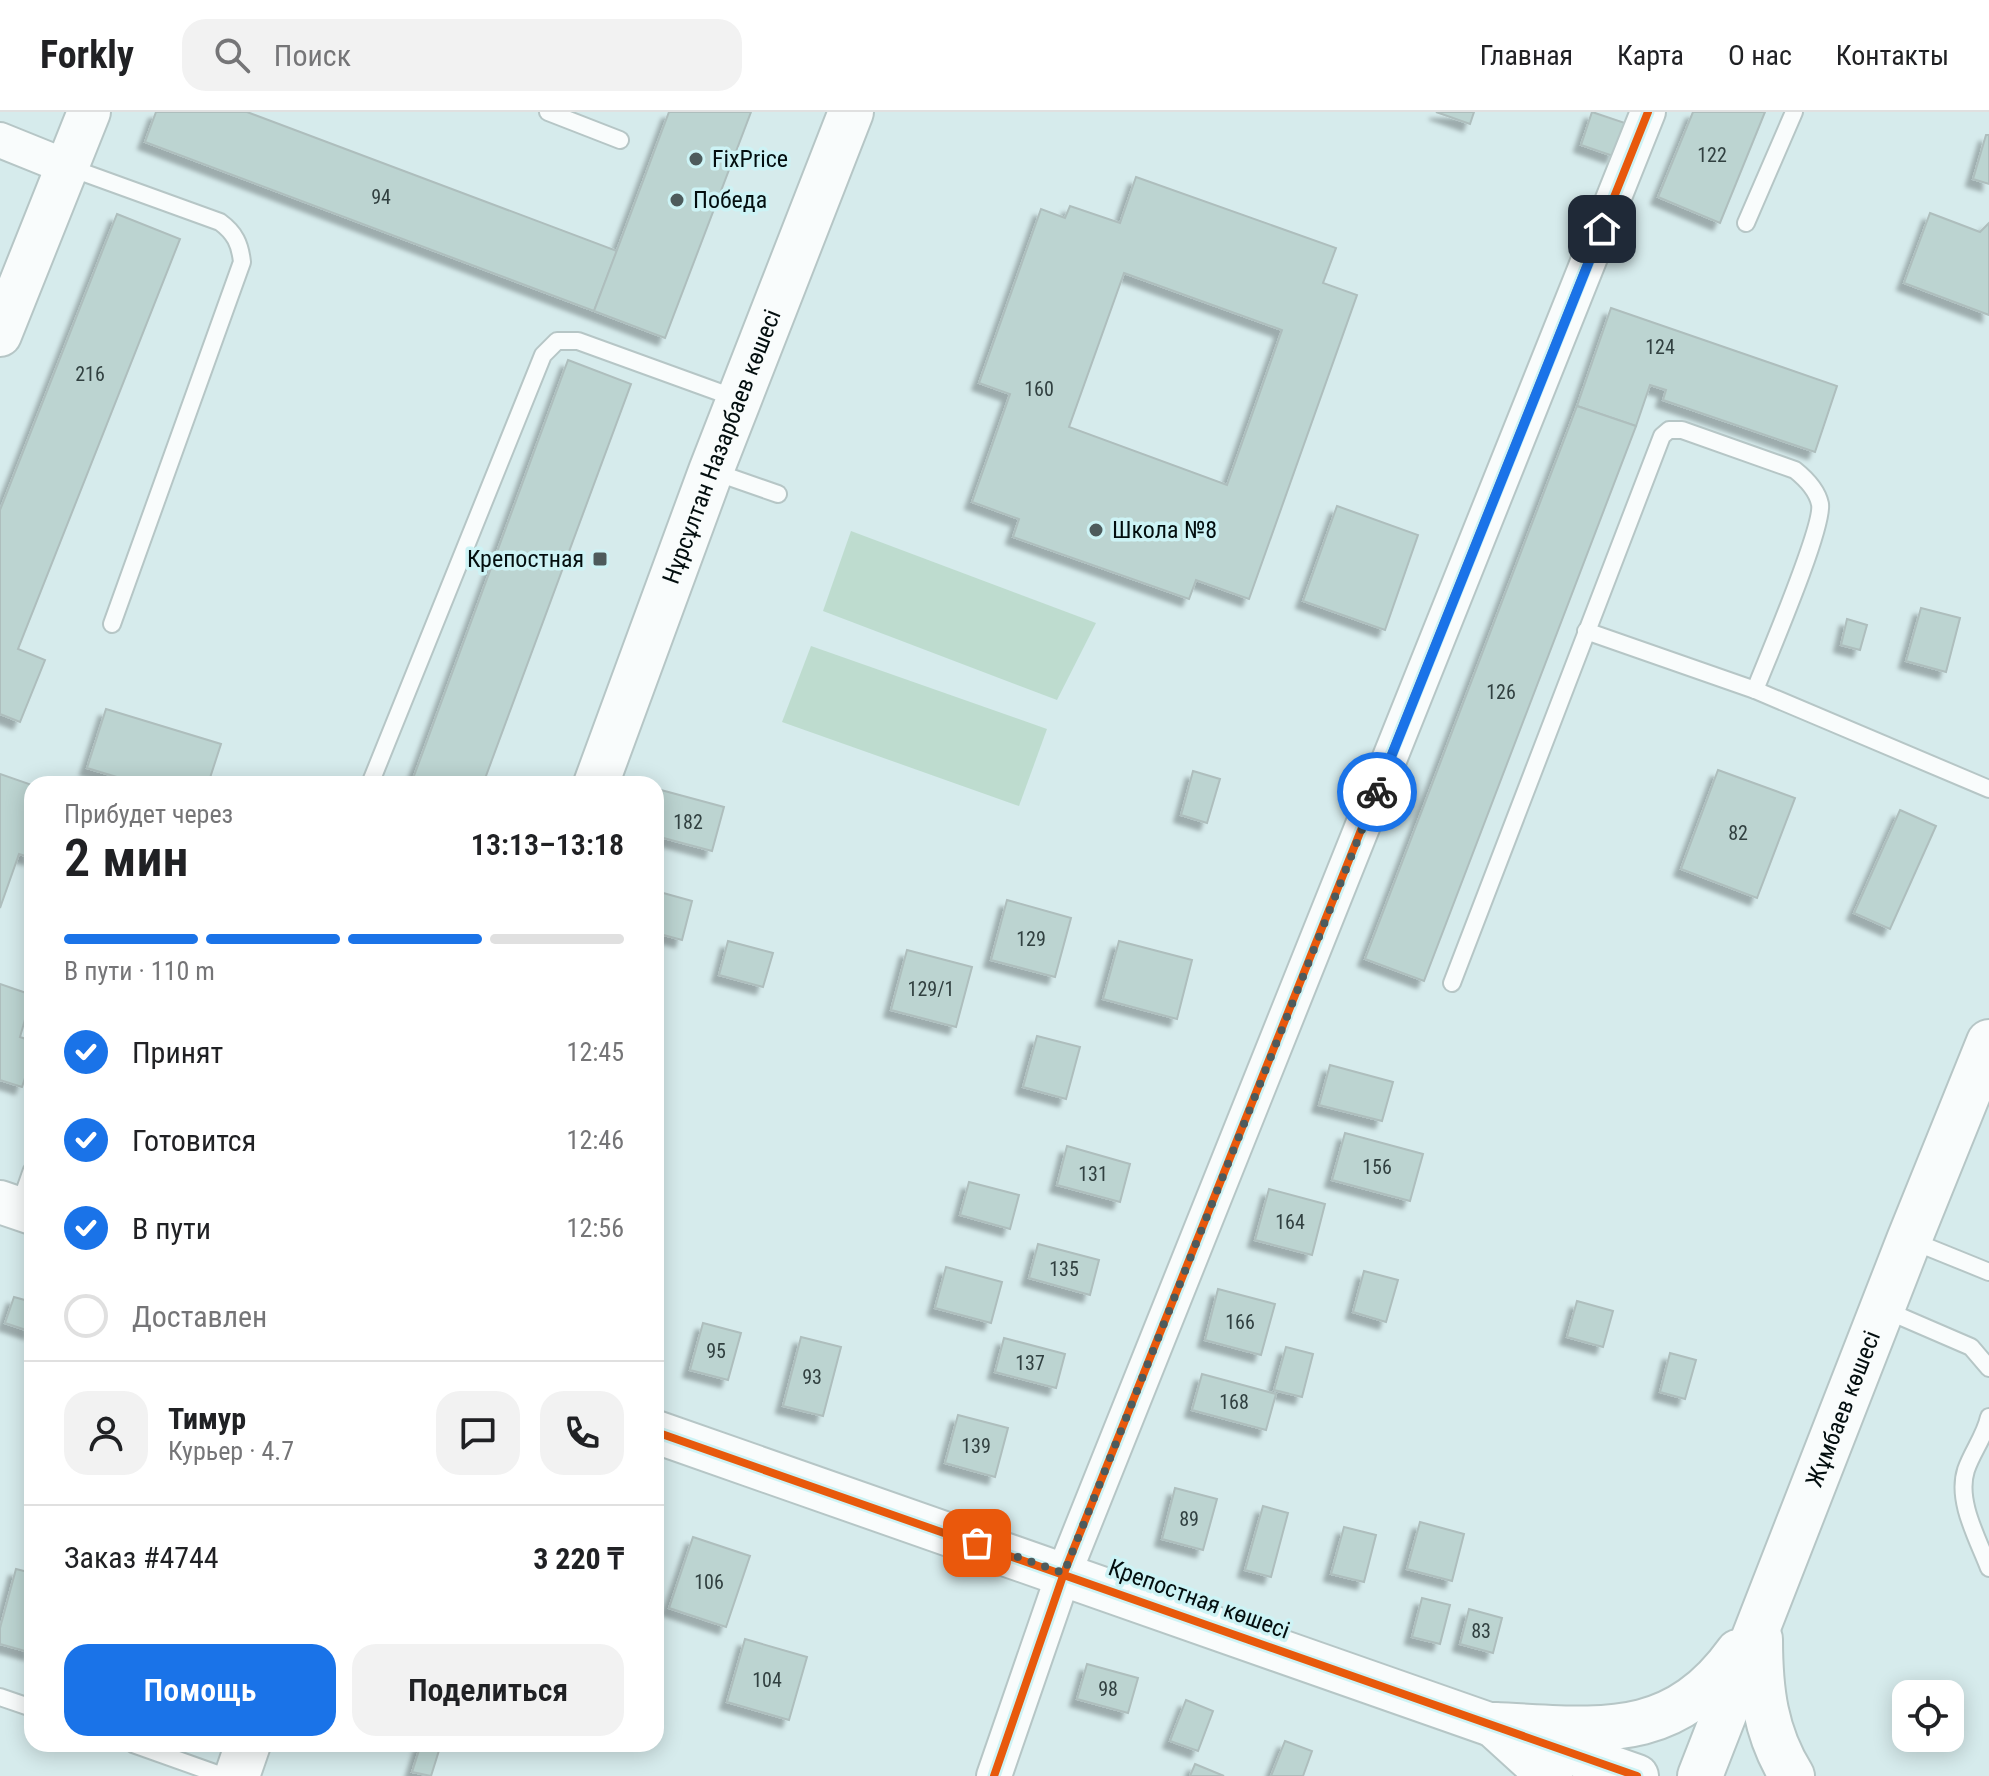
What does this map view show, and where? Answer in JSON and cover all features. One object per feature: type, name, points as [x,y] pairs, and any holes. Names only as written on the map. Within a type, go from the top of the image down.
[{"type":"main road","name":"Нұрсұлтан Назарбаев көшесі","points":[[599,776],[711,471],[851,112]]},
{"type":"main road","name":"Жұмбаев көшесі","points":[[1700,1776],[1989,1042]]},
{"type":"main road","points":[[1494,1725],[1603,1727],[1637,1724],[1667,1715],[1691,1701],[1712,1682],[1760,1621]]},
{"type":"main road","points":[[1760,1621],[1760,1679],[1765,1712],[1776,1747],[1792,1776]]},
{"type":"main road","points":[[1494,1725],[1550,1776]]},
{"type":"main road","points":[[237,1776],[245,1752]]},
{"type":"street","points":[[0,335],[89,112]]},
{"type":"street","points":[[994,1776],[1064,1573],[1648,112]]},
{"type":"street","points":[[0,140],[67,167]]},
{"type":"street","name":"Крепостная көшесі","points":[[664,1435],[1637,1776]]},
{"type":"lane","points":[[548,112],[620,140]]},
{"type":"lane","points":[[1746,223],[1794,112]]},
{"type":"lane","points":[[67,167],[220,222],[237,239],[242,262],[112,624]]},
{"type":"lane","points":[[373,776],[543,355],[557,341],[578,341],[739,399]]},
{"type":"lane","points":[[1452,983],[1662,436],[1669,430],[1682,430],[1795,470],[1806,479],[1820,504],[1814,535],[1755,690]]},
{"type":"lane","points":[[711,471],[778,494]]},
{"type":"lane","points":[[1586,631],[1755,690],[1989,789]]},
{"type":"lane","points":[[1909,1240],[1989,1272]]},
{"type":"lane","points":[[1882,1308],[1971,1347],[1989,1368]]},
{"type":"lane","points":[[1989,1417],[1966,1471],[1964,1487],[1965,1502],[1989,1568]]},
{"type":"lane","points":[[0,1697],[24,1705]]},
{"type":"lane","points":[[156,1752],[223,1776]]},
{"type":"green space","points":[[851,531],[1096,623],[1057,700],[823,611]]},
{"type":"green space","points":[[811,646],[1047,729],[1019,806],[782,722]]},
{"type":"building","points":[[156,112],[247,112],[617,251],[594,311],[145,142]]},
{"type":"building","name":"Победа","points":[[669,112],[751,112],[665,338],[594,311]]},
{"type":"building","points":[[1436,112],[1474,112],[1470,124]]},
{"type":"building","points":[[1592,112],[1625,123],[1613,156],[1581,145]]},
{"type":"building","points":[[1693,112],[1765,112],[1720,223],[1658,197]]},
{"type":"building","points":[[1986,135],[1989,135],[1989,184],[1973,179]]},
{"type":"building","points":[[1136,177],[1336,248],[1323,283],[1357,295],[1249,599],[1196,580],[1189,599],[1013,537],[1019,519],[972,502],[1010,394],[979,383],[1041,209],[1065,218],[1070,206],[1120,223]],"holes":[[[1124,273],[1282,330],[1227,485],[1069,427]]]},
{"type":"building","points":[[1930,213],[1980,232],[1989,223],[1989,315],[1904,283]]},
{"type":"building","points":[[117,214],[180,239],[18,649],[45,660],[20,722],[0,714],[0,510]]},
{"type":"building","points":[[1611,308],[1837,386],[1815,452],[1663,400],[1666,390],[1650,385],[1636,426],[1577,406]]},
{"type":"building","points":[[568,360],[631,384],[486,776],[414,776]]},
{"type":"building","points":[[1577,406],[1636,426],[1424,981],[1365,959]]},
{"type":"building","points":[[1337,506],[1418,535],[1385,630],[1303,601]]},
{"type":"building","points":[[1921,608],[1960,618],[1946,672],[1906,661]]},
{"type":"building","points":[[1847,619],[1867,625],[1860,650],[1841,645]]},
{"type":"building","points":[[106,709],[221,744],[211,776],[114,776],[87,768]]},
{"type":"building","points":[[1718,770],[1795,798],[1757,898],[1681,869]]},
{"type":"building","points":[[1193,771],[1220,779],[1207,823],[1181,815]]},
{"type":"building","points":[[0,774],[24,782],[24,856],[19,854],[0,908]]},
{"type":"building","points":[[664,791],[724,807],[712,851],[664,838]]},
{"type":"building","points":[[1900,810],[1936,826],[1890,929],[1854,913]]},
{"type":"building","points":[[664,893],[692,901],[682,940],[664,935]]},
{"type":"building","points":[[1007,900],[1071,918],[1055,977],[991,960]]},
{"type":"building","points":[[728,941],[773,953],[763,987],[719,975]]},
{"type":"building","points":[[1119,941],[1192,960],[1177,1019],[1103,999]]},
{"type":"building","points":[[907,950],[972,967],[956,1027],[891,1010]]},
{"type":"building","points":[[0,984],[24,992],[24,1023],[20,1037],[24,1038],[24,1081],[22,1087],[0,1080]]},
{"type":"building","points":[[1037,1036],[1080,1047],[1066,1099],[1023,1087]]},
{"type":"building","points":[[1330,1065],[1393,1082],[1382,1121],[1319,1105]]},
{"type":"building","points":[[1345,1133],[1423,1154],[1410,1201],[1332,1180]]},
{"type":"building","points":[[1067,1146],[1130,1164],[1120,1202],[1057,1185]]},
{"type":"building","points":[[969,1182],[1019,1195],[1010,1229],[960,1215]]},
{"type":"building","points":[[1269,1189],[1325,1204],[1312,1255],[1255,1240]]},
{"type":"building","points":[[1038,1244],[1099,1260],[1090,1295],[1029,1278]]},
{"type":"building","points":[[946,1267],[1002,1282],[991,1323],[935,1308]]},
{"type":"building","points":[[1364,1271],[1398,1280],[1386,1322],[1353,1312]]},
{"type":"building","points":[[1218,1289],[1275,1304],[1261,1355],[1205,1340]]},
{"type":"building","points":[[14,1297],[24,1300],[24,1329],[5,1323]]},
{"type":"building","points":[[1577,1301],[1613,1311],[1603,1347],[1567,1337]]},
{"type":"building","points":[[703,1323],[741,1333],[728,1380],[690,1370]]},
{"type":"building","points":[[801,1337],[841,1347],[823,1416],[783,1406]]},
{"type":"building","points":[[1004,1338],[1065,1354],[1056,1388],[995,1372]]},
{"type":"building","points":[[1286,1347],[1313,1354],[1302,1397],[1274,1390]]},
{"type":"building","points":[[1670,1353],[1696,1360],[1685,1399],[1660,1392]]},
{"type":"building","points":[[1202,1374],[1276,1394],[1266,1430],[1192,1410]]},
{"type":"building","points":[[958,1415],[1008,1428],[995,1477],[945,1463]]},
{"type":"building","points":[[1175,1488],[1217,1499],[1203,1550],[1162,1539]]},
{"type":"building","points":[[1263,1506],[1288,1513],[1271,1577],[1245,1570]]},
{"type":"building","points":[[1420,1522],[1464,1534],[1452,1581],[1407,1569]]},
{"type":"building","points":[[1344,1527],[1376,1535],[1364,1582],[1331,1574]]},
{"type":"building","points":[[693,1537],[750,1556],[726,1627],[669,1608]]},
{"type":"building","points":[[16,1569],[24,1571],[24,1651],[0,1644],[0,1628]]},
{"type":"building","points":[[1422,1598],[1450,1605],[1440,1644],[1412,1637]]},
{"type":"building","points":[[1469,1609],[1502,1618],[1493,1653],[1460,1644]]},
{"type":"building","points":[[745,1639],[807,1657],[789,1720],[727,1702]]},
{"type":"building","points":[[1087,1664],[1138,1678],[1128,1713],[1077,1699]]},
{"type":"building","points":[[1186,1700],[1213,1711],[1198,1751],[1170,1741]]},
{"type":"building","points":[[1285,1741],[1312,1751],[1303,1776],[1271,1776]]},
{"type":"building","points":[[418,1752],[438,1752],[431,1776],[412,1772]]},
{"type":"building","points":[[1195,1764],[1224,1776],[1190,1776]]},
{"type":"cycle path","points":[[994,1776],[1064,1573],[1648,112]]},
{"type":"cycle path","points":[[664,1435],[1637,1776]]},
{"type":"way so far","points":[[977,1543],[1064,1573],[1377,792]]},
{"type":"place","name":"FixPrice","points":[[696,159]]},
{"type":"place","name":"Победа","points":[[677,200]]},
{"type":"place","name":"Школа №8","points":[[1096,530]]},
{"type":"place","name":"Крепостная","points":[[600,559]]},
{"type":"route","points":[[1377,792],[1602,229]]}]
